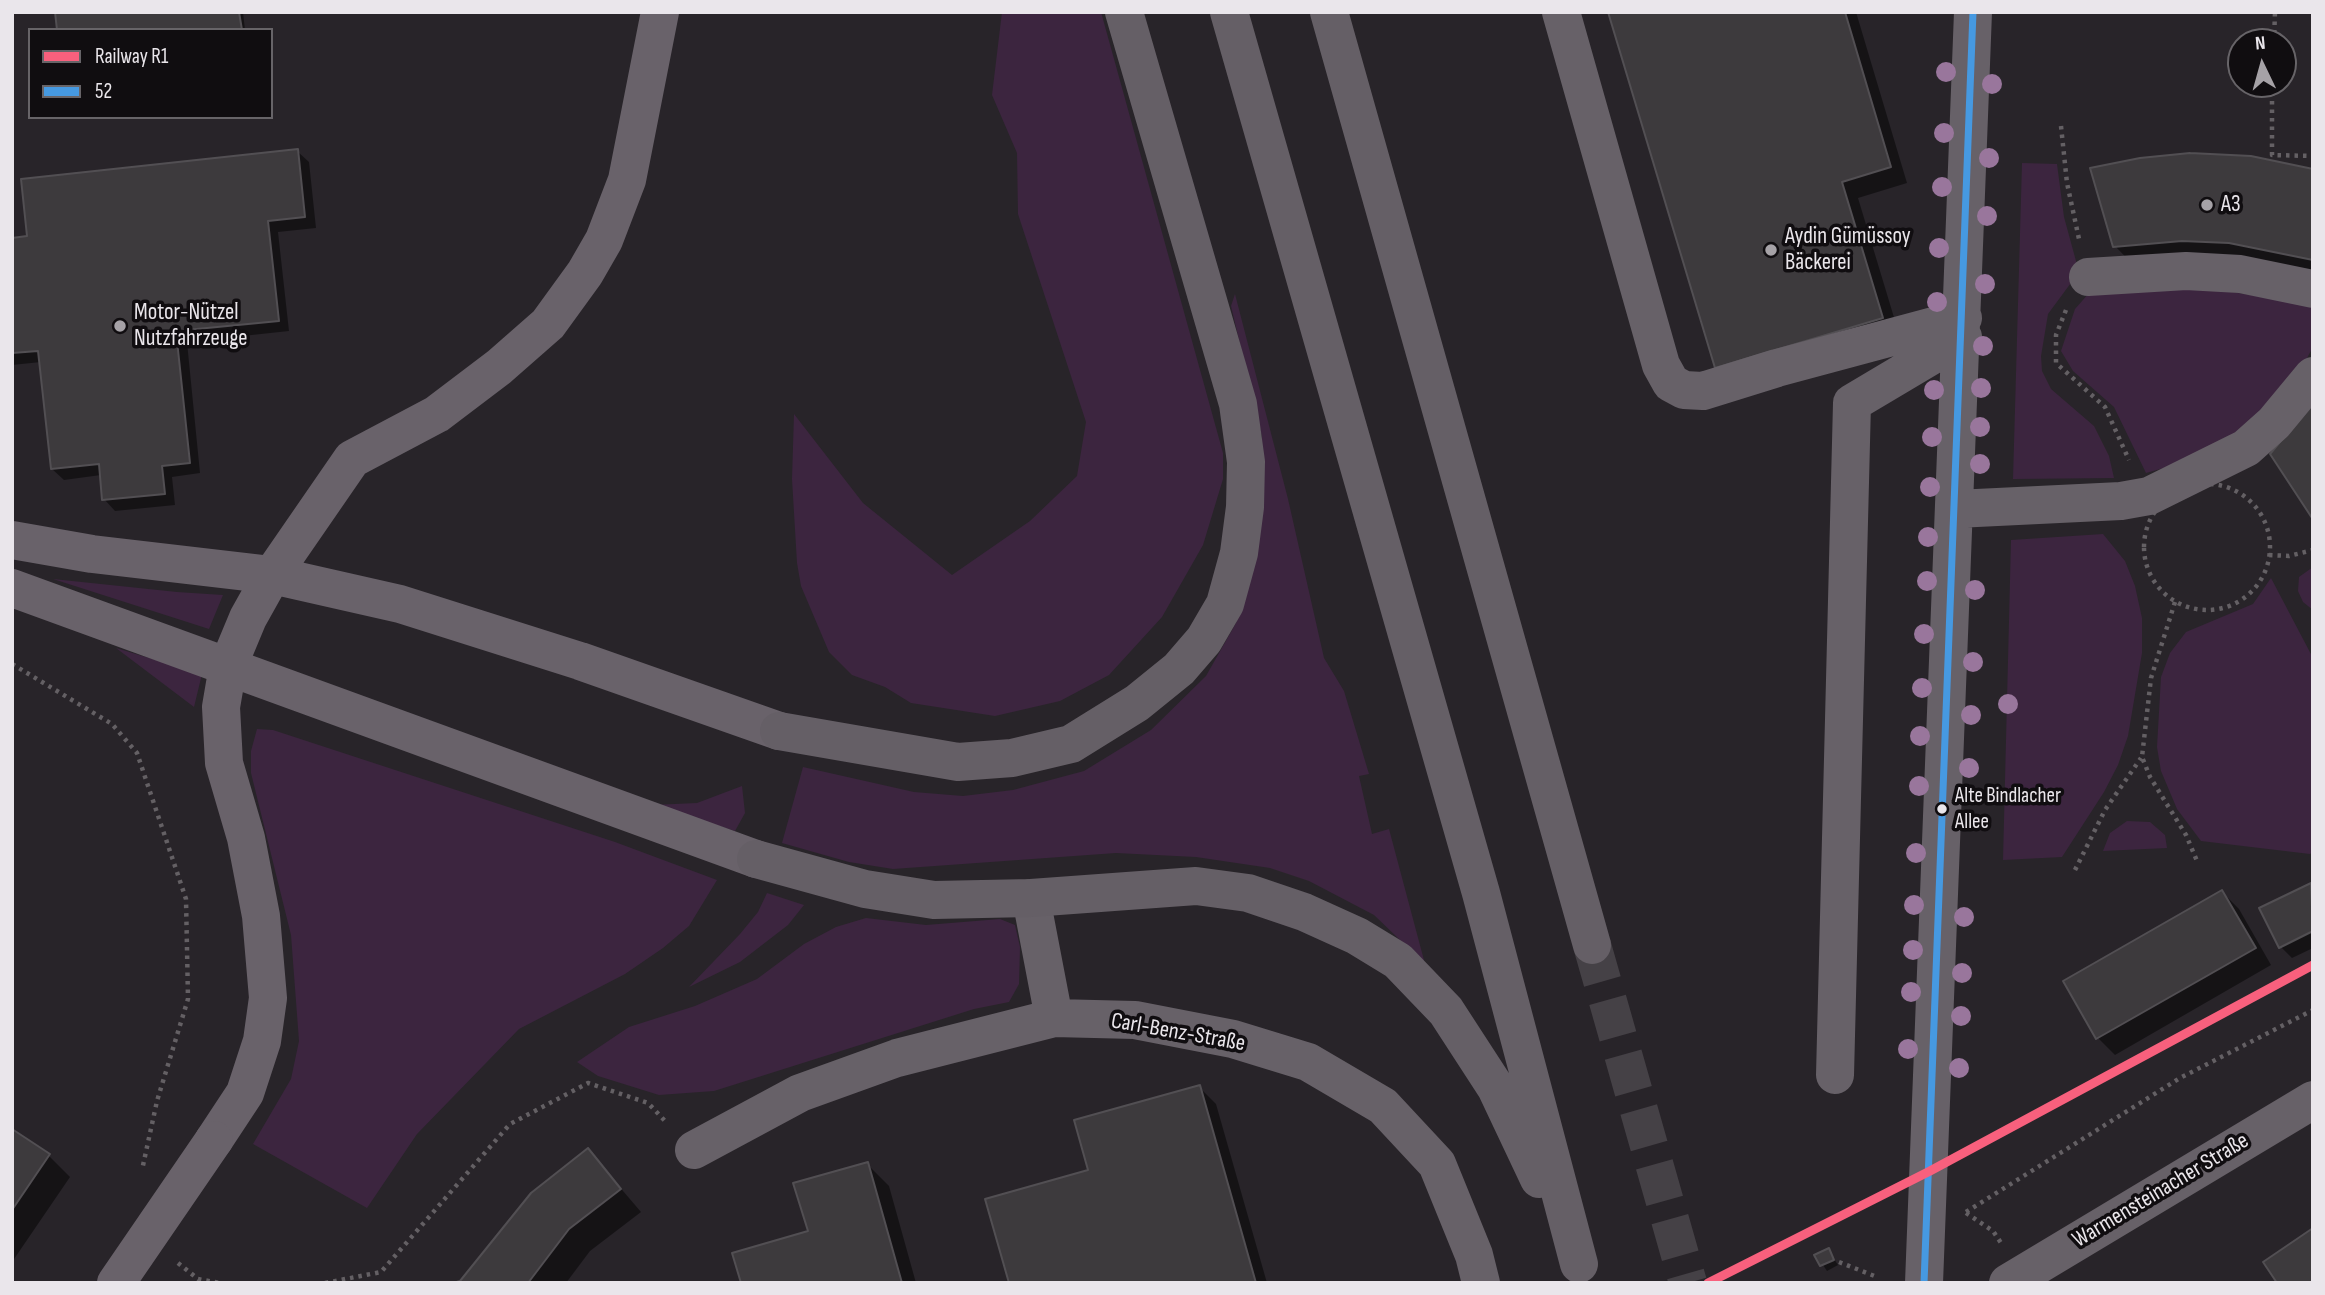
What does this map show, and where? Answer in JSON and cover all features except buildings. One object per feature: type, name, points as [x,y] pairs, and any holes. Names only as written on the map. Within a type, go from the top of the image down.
[{"type":"highway","points":[[779,731],[958,762],[1012,758],[1071,744],[1137,703],[1179,669],[1204,640],[1225,604],[1239,553],[1245,507],[1246,462],[1238,404],[1124,12]]},
{"type":"highway","points":[[756,859],[865,889],[934,900],[1031,898],[1196,886],[1248,893],[1304,912],[1357,936],[1398,961],[1446,1011],[1496,1088],[1579,1264],[1481,893],[1229,12]]},
{"type":"highway","points":[[1329,12],[1592,945]]},
{"type":"main road","points":[[116,1283],[245,1093],[262,1041],[268,998],[261,916],[246,838],[224,763],[221,707],[228,666],[248,618],[272,575],[352,459],[437,414],[499,367],[548,324],[585,273],[604,240],[627,180],[660,12]]},
{"type":"main road","points":[[12,540],[92,554],[148,558],[272,575],[400,604],[580,662],[779,731]]},
{"type":"main road","points":[[12,588],[756,859]]},
{"type":"street","points":[[1561,12],[1661,365],[1671,383],[1684,390],[1703,391],[1777,368],[1963,328]]},
{"type":"street","points":[[1924,1283],[1963,328],[1973,12]]},
{"type":"street","points":[[2088,277],[2186,271],[2240,274],[2313,289]]},
{"type":"street","points":[[1835,1075],[1852,403],[1963,328]]},
{"type":"street","points":[[1956,509],[2154,501],[2246,448],[2281,415],[2313,376]]},
{"type":"street","points":[[1031,898],[1054,1018]]},
{"type":"street","name":"Carl-Benz-Straße","points":[[694,1150],[800,1093],[898,1058],[1054,1018],[1135,1020],[1233,1039],[1308,1062],[1383,1106],[1437,1164],[1474,1255],[1481,1283]]},
{"type":"street","name":"Warmensteinacher Straße","points":[[2008,1283],[2313,1100]]},
{"type":"path","points":[[2272,98],[2272,155],[2313,156]]},
{"type":"path","points":[[2060,126],[2067,183],[2088,277],[2065,310],[2056,335],[2056,363],[2079,387],[2105,407],[2133,472],[2154,501]]},
{"type":"path","points":[[2199,484],[2215,484],[2236,491],[2255,505],[2266,523],[2269,555],[2267,568],[2257,587],[2246,598],[2222,609],[2206,611],[2175,602],[2153,583],[2143,557],[2144,535],[2154,501],[2199,484]]},
{"type":"path","points":[[2269,555],[2289,556],[2313,551]]},
{"type":"path","points":[[2175,602],[2151,678],[2142,757],[2150,777],[2186,835],[2197,861]]},
{"type":"path","points":[[12,664],[112,724],[137,753],[186,899],[188,999],[157,1101],[141,1176]]},
{"type":"path","points":[[2075,870],[2105,810],[2142,757]]},
{"type":"path","points":[[1965,1212],[2180,1077],[2313,1010]]},
{"type":"path","points":[[325,1283],[381,1272],[510,1124],[587,1083],[648,1103],[694,1150]]},
{"type":"path","points":[[170,1257],[198,1279],[220,1283]]},
{"type":"path","points":[[1839,1262],[1877,1277]]},
{"type":"shaded area","points":[[1002,12],[1101,12],[1223,453],[1223,479],[1203,545],[1162,617],[1109,675],[1060,701],[995,716],[911,703],[885,687],[852,675],[829,652],[801,586],[792,479],[794,414],[863,503],[952,575],[1030,521],[1077,476],[1086,422],[1018,214],[1017,153],[992,95]]},
{"type":"shaded area","points":[[2022,163],[2057,164],[2064,217],[2079,272],[2048,314],[2041,356],[2042,371],[2051,389],[2094,426],[2109,456],[2114,478],[2013,479]]},
{"type":"shaded area","points":[[2157,280],[2313,305],[2313,347],[2301,369],[2245,429],[2178,464],[2146,473],[2114,407],[2073,371],[2061,351],[2075,309],[2090,292]]},
{"type":"shaded area","points":[[1235,294],[1288,499],[1324,658],[1344,691],[1369,774],[1359,776],[1372,834],[1389,829],[1425,964],[1374,915],[1309,881],[1270,868],[1196,857],[1116,853],[893,869],[849,862],[782,843],[803,767],[914,792],[963,796],[1013,790],[1084,771],[1151,730],[1206,676],[1236,623],[1258,540],[1262,437],[1231,306]]},
{"type":"shaded area","points":[[2103,534],[2125,561],[2135,586],[2142,618],[2142,653],[2128,736],[2118,765],[2104,792],[2062,857],[2003,860],[2011,540]]},
{"type":"shaded area","points":[[2313,567],[2313,610],[2303,602],[2298,591],[2299,577]]},
{"type":"shaded area","points":[[2271,578],[2313,658],[2313,852],[2310,854],[2201,841],[2177,809],[2161,771],[2157,747],[2161,677],[2170,653],[2186,632],[2253,604]]},
{"type":"shaded area","points":[[53,579],[177,592],[223,595],[209,629]]},
{"type":"shaded area","points":[[116,648],[202,674],[194,707]]},
{"type":"shaded area","points":[[257,729],[273,730],[615,842],[717,880],[689,926],[663,948],[625,974],[519,1029],[417,1134],[367,1208],[253,1144],[291,1079],[299,1041],[291,935],[251,773],[251,751]]},
{"type":"shaded area","points":[[742,786],[745,813],[735,831],[652,805],[697,803]]},
{"type":"shaded area","points":[[2127,821],[2150,822],[2165,835],[2167,848],[2103,851],[2110,833]]},
{"type":"shaded area","points":[[767,893],[804,905],[788,925],[740,962],[689,987],[740,934],[758,912]]},
{"type":"shaded area","points":[[866,918],[926,925],[1000,919],[1015,925],[1020,947],[1019,984],[1009,1002],[974,1009],[714,1091],[659,1095],[598,1076],[577,1062],[629,1027],[695,1006],[757,979],[804,944],[836,927]]},
{"type":"tunnel","points":[[1592,945],[1688,1283]]},
{"type":"rail line","name":"R1","points":[[1708,1283],[1930,1171],[2313,965]]},
{"type":"transit line","name":"52","points":[[1924,1283],[1973,12]]},
{"type":"place","name":"A3","points":[[2207,205]]},
{"type":"place","name":"Aydin Gümüssoy Bäckerei","points":[[1771,250]]},
{"type":"place","name":"Motor-Nützel Nutzfahrzeuge","points":[[120,326]]},
{"type":"place","name":"Alte Bindlacher Allee","points":[[1942,809]]}]
